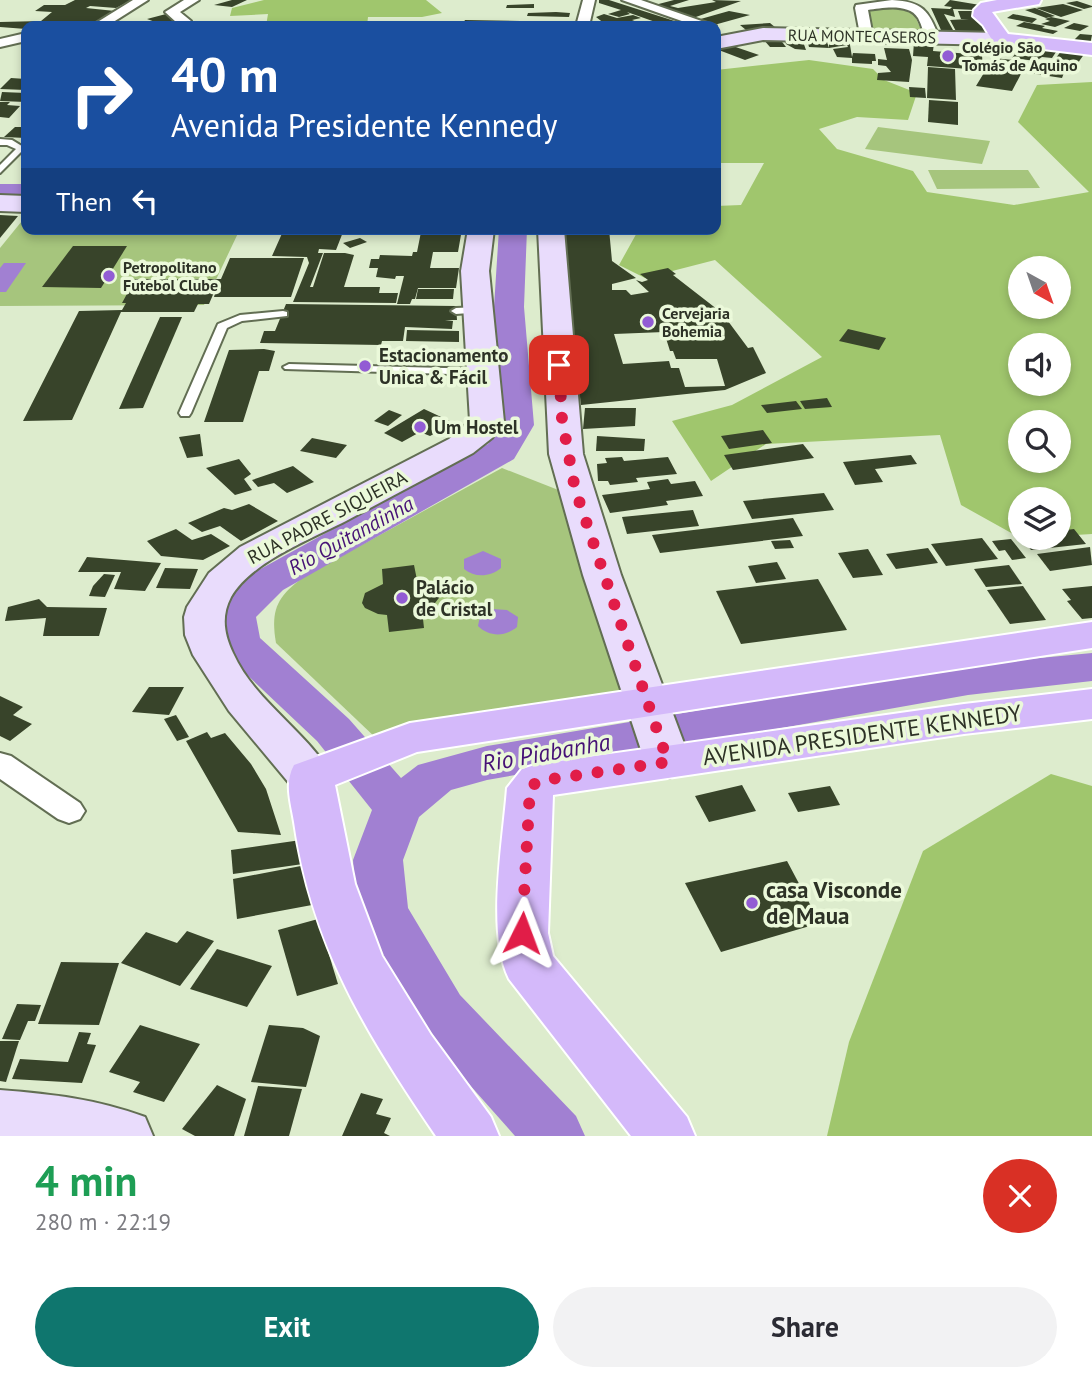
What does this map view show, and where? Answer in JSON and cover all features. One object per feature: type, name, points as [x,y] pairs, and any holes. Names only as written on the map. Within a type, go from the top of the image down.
[{"type":"main road","points":[[1001,39],[991,22],[983,16],[983,10],[1032,0]]},
{"type":"main road","name":"RUA MONTECASEROS","points":[[721,42],[741,36],[932,37],[1001,39],[1092,48]]},
{"type":"main road","points":[[0,180],[21,180]]},
{"type":"main road","points":[[0,203],[21,204]]},
{"type":"main road","name":"RUA PADRE SIQUEIRA","points":[[470,1136],[418,1063],[365,974],[334,899],[321,773],[224,677],[206,639],[204,620],[212,595],[226,575],[253,555],[461,446],[487,422],[483,372],[467,310],[480,235]]},
{"type":"main road","points":[[551,235],[566,454],[598,562],[666,758]]},
{"type":"main road","points":[[321,773],[410,738],[649,708],[1092,635]]},
{"type":"main road","name":"AVENIDA PRESIDENTE KENNEDY","points":[[666,1136],[528,964],[522,933],[530,788],[538,781],[666,758],[1092,704]]},
{"type":"main road","points":[[0,1116],[67,1121],[124,1136]]},
{"type":"street","points":[[114,21],[142,0]]},
{"type":"street","points":[[183,21],[171,12],[193,0]]},
{"type":"street","points":[[584,21],[589,0]]},
{"type":"street","points":[[628,0],[693,21]]},
{"type":"street","points":[[866,37],[861,8],[890,1],[921,12],[932,37]]},
{"type":"street","points":[[721,30],[741,36]]},
{"type":"street","points":[[0,43],[21,38]]},
{"type":"street","points":[[0,764],[69,811]]},
{"type":"lane","points":[[0,142],[9,142],[21,148],[0,170]]},
{"type":"lane","points":[[185,413],[222,326],[240,318],[283,314]]},
{"type":"lane","points":[[289,367],[483,372]]},
{"type":"green space","points":[[264,0],[426,0],[442,13],[422,17],[368,17],[368,21],[267,21],[268,14],[230,16],[232,8]]},
{"type":"green space","points":[[866,9],[912,9],[922,32],[871,31]]},
{"type":"green space","points":[[809,60],[873,69],[884,80],[917,93],[908,120],[857,117],[819,129],[837,149],[913,171],[927,192],[1014,205],[1089,192],[1018,122],[1037,85],[1092,82],[1092,534],[1071,535],[1071,487],[1008,487],[1008,531],[961,505],[940,435],[766,444],[711,481],[672,421],[732,405],[822,357],[715,260],[645,278],[619,265],[636,235],[721,235],[721,206],[741,205],[764,163],[721,163],[721,69]]},
{"type":"green space","points":[[878,127],[990,141],[982,164],[865,149]]},
{"type":"green space","points":[[928,170],[1028,170],[1040,188],[937,189]]},
{"type":"green space","name":"Petropolitano Futebol Clube","points":[[21,222],[21,235],[237,235],[204,305],[0,306],[0,248]]},
{"type":"green space","points":[[502,468],[566,493],[626,696],[378,740],[276,643],[274,621],[278,604],[288,590],[305,576]]},
{"type":"green space","points":[[1051,774],[1092,786],[1092,1136],[827,1136],[849,1042],[923,851]]},
{"type":"shaded area","points":[[4,263],[26,263],[6,292],[0,292],[0,268]]},
{"type":"shaded area","points":[[483,551],[501,559],[501,568],[482,575],[464,569],[464,559]]},
{"type":"shaded area","points":[[492,609],[507,610],[518,617],[517,627],[507,633],[497,634],[482,630],[478,626],[480,616]]},
{"type":"building","points":[[75,0],[132,0],[116,8],[86,8],[115,11],[100,21],[41,21],[52,12],[35,11],[44,5],[65,5]]},
{"type":"building","points":[[232,0],[247,0],[232,7],[214,5]]},
{"type":"building","points":[[599,0],[609,0],[675,21],[652,21],[627,12],[630,14],[619,17],[608,14],[621,10],[599,3]]},
{"type":"building","points":[[674,0],[689,0],[670,6],[678,8],[716,2],[712,0],[741,1],[693,18],[651,6]]},
{"type":"building","points":[[950,0],[980,5],[976,10],[953,9],[955,17],[944,14],[953,30],[941,30],[931,8],[950,9],[952,7],[944,6]]},
{"type":"building","points":[[1077,1],[1092,7],[1084,9],[1066,3]]},
{"type":"building","points":[[534,4],[534,8],[506,8],[507,5]]},
{"type":"building","points":[[1063,4],[1083,10],[1061,17],[1036,8]]},
{"type":"building","points":[[1035,8],[1055,16],[1046,18],[1025,10]]},
{"type":"building","points":[[729,11],[750,15],[721,23],[697,20]]},
{"type":"building","points":[[958,11],[979,11],[978,20],[993,36],[958,35],[950,20],[969,19],[961,19]]},
{"type":"building","points":[[528,13],[570,13],[569,17],[527,16]]},
{"type":"building","points":[[166,14],[177,20],[152,21],[147,19]]},
{"type":"building","points":[[604,14],[617,18],[633,15],[641,18],[632,20],[634,21],[601,21],[596,17]]},
{"type":"building","points":[[1013,14],[1037,19],[1032,23],[1007,18]]},
{"type":"building","points":[[1051,17],[1070,21],[1055,27],[1041,24],[1050,21],[1045,19]]},
{"type":"building","points":[[21,21],[21,29],[0,27],[0,22]]},
{"type":"building","points":[[1024,22],[1058,31],[1053,34],[1016,26]]},
{"type":"building","points":[[770,23],[776,28],[746,30],[740,25]]},
{"type":"building","points":[[1074,23],[1089,26],[1080,31],[1064,28]]},
{"type":"building","points":[[1080,34],[1092,35],[1090,45],[1072,42]]},
{"type":"building","points":[[779,38],[786,47],[770,47],[763,39]]},
{"type":"building","points":[[784,38],[802,39],[806,50],[795,49],[786,44]]},
{"type":"building","points":[[829,38],[849,39],[852,57],[853,53],[875,54],[876,61],[872,61],[872,64],[852,63],[852,58],[837,57],[833,49],[848,47],[829,48]]},
{"type":"building","points":[[807,39],[826,39],[829,48],[809,47]]},
{"type":"building","name":"Colégio São Tomás de Aquino","points":[[914,42],[934,43],[933,51],[982,55],[983,70],[927,66],[928,57],[913,56]]},
{"type":"building","points":[[1000,42],[1058,49],[1052,58],[1042,57],[1036,61],[1012,58],[1015,54],[998,51],[995,49]]},
{"type":"building","points":[[721,44],[759,55],[745,60],[721,51]]},
{"type":"building","points":[[884,48],[909,49],[912,60],[909,82],[877,80],[878,73],[891,72],[886,66],[878,65],[878,59],[887,60]]},
{"type":"building","points":[[1062,50],[1085,53],[1075,67],[1052,63]]},
{"type":"building","points":[[993,58],[1022,61],[1016,72],[1022,72],[1012,91],[976,86]]},
{"type":"building","points":[[1034,66],[1065,70],[1062,78],[1029,73]]},
{"type":"building","points":[[928,67],[955,69],[956,100],[927,98]]},
{"type":"building","points":[[11,78],[21,79],[21,90],[0,89]]},
{"type":"building","points":[[909,87],[925,88],[926,98],[910,97]]},
{"type":"building","points":[[2,92],[21,93],[21,102],[0,101]]},
{"type":"building","points":[[929,100],[958,102],[958,125],[928,122]]},
{"type":"building","points":[[0,102],[20,106],[9,118],[0,117]]},
{"type":"building","points":[[15,127],[21,127],[21,138],[4,137]]},
{"type":"building","points":[[0,215],[18,216],[0,238]]},
{"type":"building","points":[[281,235],[342,235],[336,250],[319,249],[318,253],[323,253],[310,287],[313,287],[324,253],[345,253],[354,255],[344,287],[380,287],[379,293],[398,293],[396,303],[293,302],[309,263],[307,257],[272,256]]},
{"type":"building","points":[[420,235],[461,235],[458,252],[433,252],[430,268],[459,268],[456,288],[418,288],[415,299],[412,299],[410,304],[397,304],[404,276],[396,276],[395,279],[376,277],[378,268],[369,268],[371,259],[379,259],[380,255],[412,256],[413,252],[417,252]]},
{"type":"building","name":"Cervejaria Bohemia","points":[[560,235],[610,235],[612,261],[636,278],[612,284],[612,290],[626,290],[631,295],[649,292],[636,280],[648,280],[640,274],[668,268],[676,274],[673,275],[722,313],[748,348],[753,347],[766,373],[725,390],[581,405]],"holes":[[[664,332],[670,351],[673,351],[676,359],[717,359],[725,386],[685,387],[679,368],[671,368],[669,361],[623,364],[614,334]]]},
{"type":"building","points":[[360,238],[367,242],[350,248],[343,243]]},
{"type":"building","name":"Petropolitano Futebol Clube","points":[[73,246],[127,246],[101,288],[42,287]]},
{"type":"building","points":[[230,258],[304,258],[291,297],[214,297],[218,283],[209,304],[198,304],[194,312],[121,312],[72,420],[23,421],[79,311],[122,310],[126,303],[122,303],[135,279],[221,279]]},
{"type":"building","points":[[418,289],[454,289],[453,299],[416,299]]},
{"type":"building","points":[[286,304],[456,306],[457,320],[445,320],[453,321],[452,329],[405,327],[403,341],[382,341],[381,345],[260,343],[264,331],[275,331]]},
{"type":"building","points":[[160,317],[182,317],[143,408],[119,409]]},
{"type":"building","points":[[848,329],[886,338],[879,350],[839,341]]},
{"type":"building","points":[[407,330],[459,331],[459,342],[406,341]]},
{"type":"building","points":[[229,350],[275,351],[269,371],[259,371],[243,422],[204,422]]},
{"type":"building","points":[[827,398],[832,407],[805,409],[800,401]]},
{"type":"building","points":[[796,401],[802,409],[767,413],[761,405]]},
{"type":"building","points":[[585,408],[636,408],[635,426],[583,429]]},
{"type":"building","name":"Um Hostel","points":[[424,409],[454,423],[430,436],[420,432],[402,442],[384,433]]},
{"type":"building","points":[[389,410],[402,415],[388,426],[374,421]]},
{"type":"building","points":[[763,430],[772,443],[729,449],[721,436]]},
{"type":"building","points":[[200,434],[203,456],[187,458],[179,437]]},
{"type":"building","points":[[597,436],[645,439],[644,451],[596,451]]},
{"type":"building","points":[[312,438],[347,445],[336,458],[300,451]]},
{"type":"building","points":[[803,444],[814,458],[733,470],[724,455]]},
{"type":"building","points":[[911,455],[917,464],[875,469],[883,482],[855,485],[843,462]]},
{"type":"building","points":[[622,457],[624,461],[668,457],[677,474],[636,478],[638,482],[610,485],[608,481],[598,481],[597,464],[607,463],[605,458]]},
{"type":"building","points":[[239,459],[251,474],[244,479],[252,490],[235,495],[206,468]]},
{"type":"building","points":[[293,466],[314,482],[287,493],[274,483],[258,487],[252,480]]},
{"type":"building","points":[[668,479],[671,484],[695,481],[703,496],[666,501],[668,505],[610,513],[602,495],[650,489],[647,482]]},
{"type":"building","points":[[824,493],[834,510],[752,519],[743,501]]},
{"type":"building","points":[[249,504],[278,521],[241,541],[220,526],[202,532],[188,523],[224,508],[232,510]]},
{"type":"building","points":[[693,510],[699,526],[627,534],[622,517]]},
{"type":"building","points":[[793,518],[803,536],[660,553],[652,535]]},
{"type":"building","points":[[176,529],[192,540],[211,534],[230,546],[203,560],[161,556],[147,541]]},
{"type":"building","points":[[1071,529],[1074,529],[1086,544],[1071,546]]},
{"type":"building","points":[[982,538],[998,559],[946,566],[931,544]]},
{"type":"building","points":[[1008,539],[1008,550],[1020,550],[1026,558],[1012,560],[1005,550],[999,551],[992,541]]},
{"type":"building","points":[[790,540],[794,548],[775,549],[771,541]]},
{"type":"building","points":[[1090,547],[1092,565],[1050,571],[1037,554],[1071,550]]},
{"type":"building","points":[[928,548],[938,563],[896,569],[886,554]]},
{"type":"building","points":[[868,549],[883,575],[853,578],[838,553]]},
{"type":"building","points":[[87,557],[161,563],[145,591],[114,589],[121,572],[78,572]]},
{"type":"building","points":[[777,562],[786,579],[756,583],[748,566]]},
{"type":"building","name":"Palácio de Cristal","points":[[414,565],[417,580],[437,585],[442,594],[435,603],[422,610],[424,628],[389,632],[387,615],[365,608],[362,603],[365,593],[383,584],[382,569]]},
{"type":"building","points":[[1009,565],[1022,584],[986,587],[974,569]]},
{"type":"building","points":[[165,568],[198,569],[190,589],[156,588]]},
{"type":"building","points":[[104,574],[115,575],[105,597],[89,596],[93,586]]},
{"type":"building","points":[[818,579],[847,630],[741,644],[716,591]]},
{"type":"building","points":[[1023,586],[1046,620],[1010,624],[987,590]]},
{"type":"building","points":[[1092,586],[1092,618],[1082,619],[1067,601],[1071,600],[1062,589]]},
{"type":"building","points":[[39,599],[47,607],[107,608],[99,636],[43,636],[46,618],[5,621],[8,607]]},
{"type":"building","points":[[149,687],[184,687],[169,715],[132,712]]},
{"type":"building","points":[[0,696],[23,707],[13,715],[32,724],[10,741],[0,736]]},
{"type":"building","points":[[176,715],[189,737],[177,741],[164,719]]},
{"type":"building","points":[[207,732],[211,738],[225,733],[251,764],[266,789],[281,835],[238,832],[186,741]]},
{"type":"building","points":[[742,785],[756,811],[709,822],[695,796]]},
{"type":"building","points":[[830,786],[840,805],[798,812],[788,793]]},
{"type":"building","points":[[301,840],[303,864],[233,874],[231,850]]},
{"type":"building","name":"casa Visconde de Maua","points":[[787,861],[820,923],[721,952],[685,883]]},
{"type":"building","points":[[306,865],[312,905],[237,919],[233,879]]},
{"type":"building","points":[[318,919],[338,984],[297,996],[278,930]]},
{"type":"building","points":[[187,931],[214,941],[180,986],[121,963],[146,932],[177,943]]},
{"type":"building","points":[[217,949],[272,966],[247,1007],[190,989]]},
{"type":"building","points":[[61,962],[119,963],[99,1025],[38,1024]]},
{"type":"building","points":[[17,1004],[41,1005],[35,1021],[28,1021],[20,1040],[2,1039]]},
{"type":"building","points":[[140,1025],[200,1044],[164,1102],[133,1092],[140,1082],[109,1072]]},
{"type":"building","points":[[269,1025],[303,1028],[320,1036],[306,1087],[251,1082]]},
{"type":"building","points":[[79,1032],[91,1033],[87,1044],[96,1045],[82,1083],[12,1079],[20,1059],[68,1062]]},
{"type":"building","points":[[0,1041],[19,1041],[6,1082],[0,1081]]},
{"type":"building","points":[[217,1085],[246,1099],[234,1136],[195,1136],[182,1129]]},
{"type":"building","points":[[258,1086],[302,1089],[289,1136],[244,1136]]},
{"type":"building","points":[[361,1093],[383,1099],[376,1114],[391,1118],[384,1133],[390,1136],[342,1136]]},
{"type":"waterway","name":"Rio Quitandinha","points":[[0,192],[21,192]]},
{"type":"waterway","name":"Rio Quitandinha","points":[[398,807],[333,730],[239,643],[235,614],[269,581],[501,451],[517,425],[509,307],[513,235]]},
{"type":"waterway","name":"Rio Piabanha","points":[[398,807],[435,777],[487,763],[968,680],[1092,667]]},
{"type":"waterway","name":"Rio Piabanha","points":[[398,807],[378,860],[382,910],[440,1012],[554,1136]]},
{"type":"place","name":"Colégio São Tomás de Aquino","points":[[948,56]]},
{"type":"place","name":"Petropolitano Futebol Clube","points":[[109,276]]},
{"type":"place","name":"Cervejaria Bohemia","points":[[648,322]]},
{"type":"place","name":"Estacionamento Unica & Fácil","points":[[365,366]]},
{"type":"place","name":"Um Hostel","points":[[420,427]]},
{"type":"place","name":"Palácio de Cristal","points":[[402,598]]},
{"type":"place","name":"casa Visconde de Maua","points":[[752,903]]},
{"type":"route","points":[[522,933],[530,788],[538,781],[668,762],[602,575],[575,489],[566,454],[559,365]]}]
